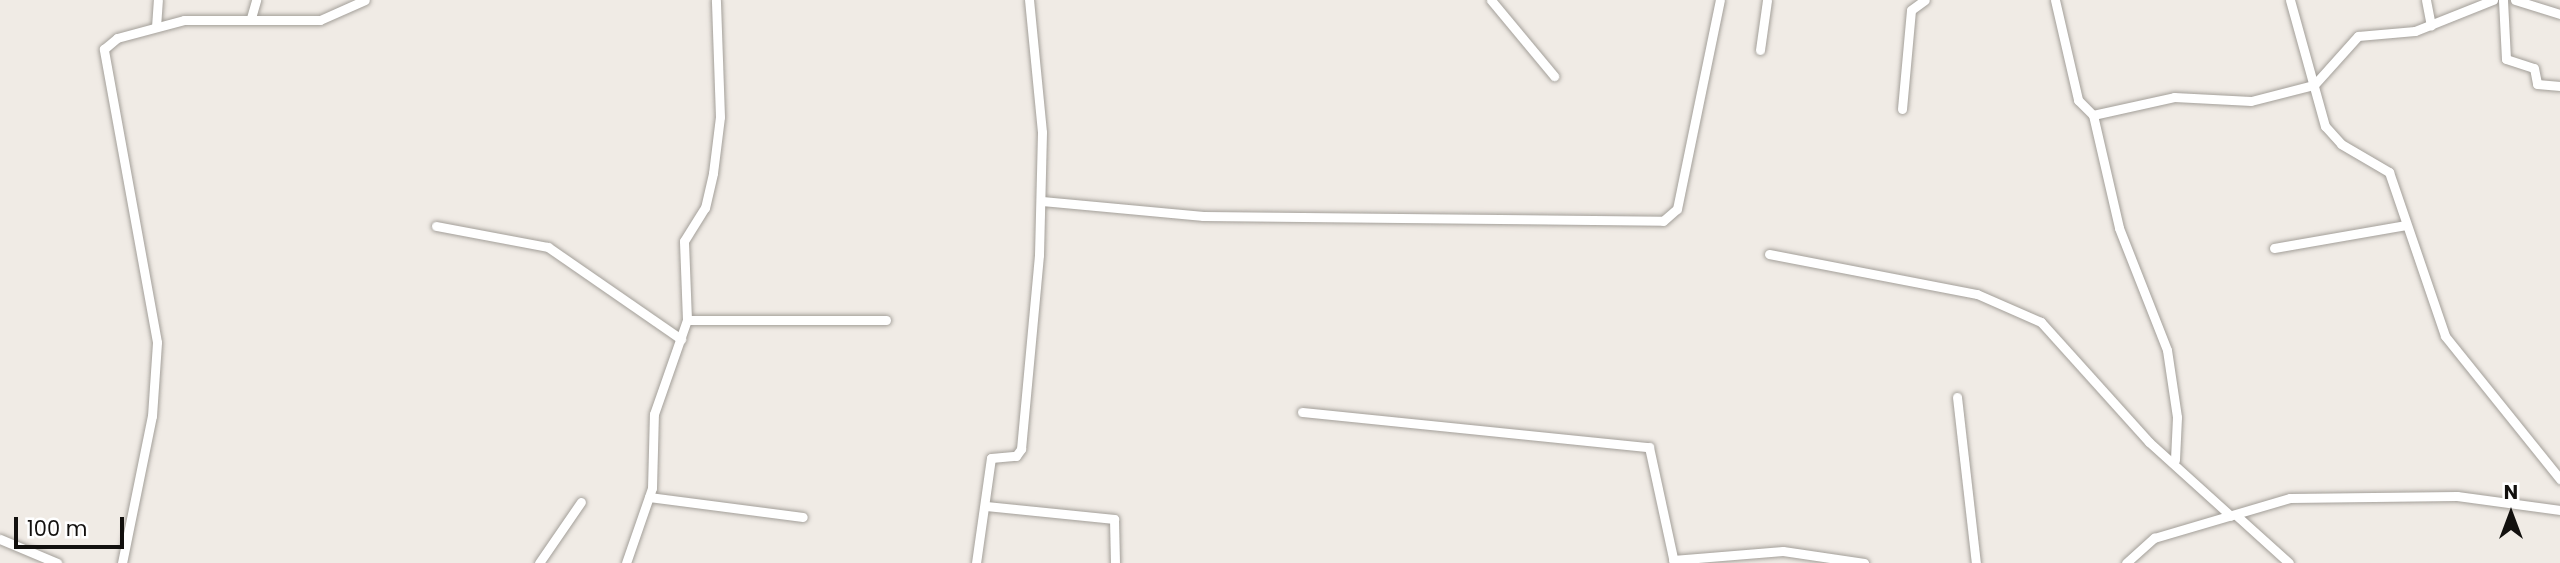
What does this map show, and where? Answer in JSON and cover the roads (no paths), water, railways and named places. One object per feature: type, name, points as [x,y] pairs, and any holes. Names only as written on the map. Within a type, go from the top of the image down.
[{"type":"street","points":[[156,27],[158,0]]},
{"type":"street","points":[[251,18],[256,0]]},
{"type":"street","points":[[122,563],[152,416],[157,342],[104,49],[117,38],[201,18],[320,20],[365,0]]},
{"type":"street","points":[[626,563],[649,497],[654,414],[687,320],[684,241],[705,208],[720,117],[716,0]]},
{"type":"street","points":[[976,563],[991,458],[1016,456],[1021,449],[1042,201],[1029,0]]},
{"type":"street","points":[[1490,0],[1554,76]]},
{"type":"street","points":[[1042,201],[1203,216],[1663,221],[1677,209],[1720,0]]},
{"type":"street","points":[[1760,50],[1767,0]]},
{"type":"street","points":[[1902,109],[1911,10],[1925,0]]},
{"type":"street","points":[[2055,0],[2080,106],[2093,115],[2119,228],[2167,350],[2177,417],[2175,460]]},
{"type":"street","points":[[2290,0],[2331,134],[2389,172],[2445,336],[2560,479]]},
{"type":"street","points":[[2426,0],[2431,26]]},
{"type":"street","points":[[2093,115],[2174,97],[2251,101],[2314,85],[2358,36],[2431,26],[2493,0]]},
{"type":"street","points":[[2504,0],[2506,59],[2534,68],[2537,84],[2560,86]]},
{"type":"street","points":[[2515,0],[2560,15]]},
{"type":"street","points":[[2274,248],[2406,225]]},
{"type":"street","points":[[436,226],[548,247],[681,339]]},
{"type":"street","points":[[1769,254],[2001,300],[2051,331],[2149,442],[2175,460],[2289,563]]},
{"type":"street","points":[[687,320],[886,320]]},
{"type":"street","points":[[1957,397],[1976,563]]},
{"type":"street","points":[[1302,412],[1649,447],[1674,561],[1783,551],[1864,563]]},
{"type":"street","points":[[2126,563],[2154,538],[2315,495],[2388,502],[2457,496],[2560,510]]},
{"type":"street","points":[[649,497],[803,517]]},
{"type":"street","points":[[539,563],[581,502]]},
{"type":"street","points":[[985,506],[1114,519],[1115,563]]},
{"type":"street","points":[[0,539],[57,563]]}]
